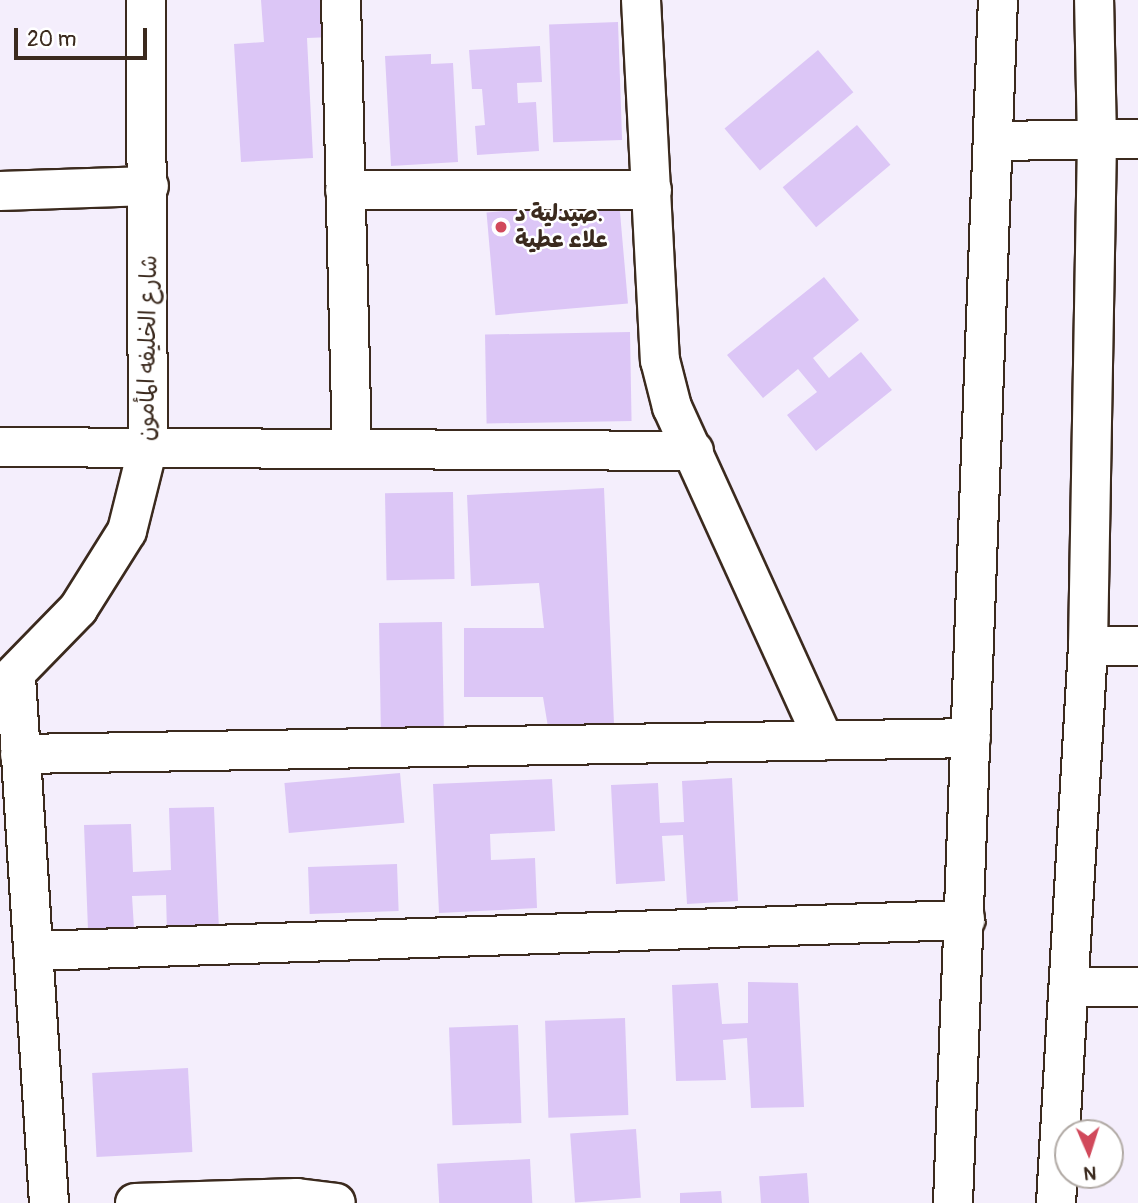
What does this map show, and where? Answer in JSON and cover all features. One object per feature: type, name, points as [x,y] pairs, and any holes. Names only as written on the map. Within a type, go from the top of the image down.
[{"type":"street","points":[[341,0],[352,449]]},
{"type":"street","points":[[641,0],[660,360],[672,407],[824,740]]},
{"type":"street","points":[[953,1203],[998,0]]},
{"type":"street","points":[[1056,1203],[1088,646],[1097,140],[1094,0]]},
{"type":"street","name":"شارع الخليفه المأمون","points":[[8,683],[78,609],[127,531],[148,447],[149,186],[142,1]]},
{"type":"street","points":[[993,141],[1138,139]]},
{"type":"street","points":[[0,191],[149,186]]},
{"type":"street","points":[[345,190],[652,190]]},
{"type":"street","points":[[0,447],[694,451]]},
{"type":"street","points":[[1088,646],[1138,646]]},
{"type":"street","points":[[8,683],[20,754],[49,1203]]},
{"type":"street","points":[[20,754],[971,738]]},
{"type":"street","points":[[33,951],[965,919]]},
{"type":"street","points":[[1069,987],[1138,987]]},
{"type":"street","points":[[135,1203],[297,1198],[336,1203]]},
{"type":"building","points":[[261,0],[330,0],[332,37],[307,38],[313,158],[241,162],[234,44],[264,42]]},
{"type":"building","points":[[618,22],[622,140],[553,142],[549,24]]},
{"type":"building","points":[[540,46],[542,82],[517,83],[518,103],[536,102],[539,151],[477,155],[475,126],[485,125],[482,89],[472,89],[469,50]]},
{"type":"building","points":[[818,50],[853,92],[760,171],[725,128]]},
{"type":"building","points":[[431,54],[431,64],[453,63],[458,162],[391,166],[385,56]]},
{"type":"building","points":[[857,125],[890,165],[816,227],[783,187]]},
{"type":"building","points":[[619,201],[628,304],[495,315],[487,213]]},
{"type":"building","points":[[824,277],[859,320],[813,358],[829,378],[861,352],[892,390],[816,451],[787,415],[817,392],[798,369],[763,398],[727,355]]},
{"type":"building","points":[[630,332],[632,421],[487,424],[485,335]]},
{"type":"building","points":[[604,488],[614,724],[548,727],[543,697],[464,697],[464,628],[544,628],[539,583],[471,586],[467,495]]},
{"type":"building","points":[[453,492],[455,579],[387,580],[385,493]]},
{"type":"building","points":[[442,622],[444,734],[381,735],[379,623]]},
{"type":"building","points":[[400,773],[404,823],[289,833],[284,783]]},
{"type":"building","points":[[732,778],[738,901],[687,904],[683,835],[662,836],[665,881],[616,884],[611,785],[658,783],[660,823],[684,822],[682,781]]},
{"type":"building","points":[[552,779],[555,831],[490,834],[491,860],[535,858],[537,908],[439,913],[433,784]]},
{"type":"building","points":[[214,807],[219,931],[167,933],[166,895],[132,896],[134,928],[88,930],[84,825],[131,824],[133,872],[171,870],[169,808]]},
{"type":"building","points":[[397,864],[399,911],[310,914],[308,867]]},
{"type":"building","points":[[748,982],[798,983],[804,1107],[751,1108],[747,1038],[723,1040],[726,1080],[676,1081],[672,985],[718,983],[722,1024],[748,1023]]},
{"type":"building","points":[[625,1018],[628,1115],[548,1118],[545,1021]]},
{"type":"building","points":[[518,1025],[521,1123],[452,1125],[449,1027]]},
{"type":"building","points":[[188,1068],[192,1152],[97,1157],[92,1073]]},
{"type":"building","points":[[636,1129],[641,1198],[575,1202],[570,1134]]},
{"type":"building","points":[[530,1159],[532,1203],[439,1203],[437,1164]]},
{"type":"building","points":[[807,1173],[809,1203],[761,1203],[759,1176]]},
{"type":"building","points":[[721,1191],[722,1203],[680,1203],[680,1193]]},
{"type":"place","name":"صيدلية د. علاء عطية","points":[[501,227]]}]
